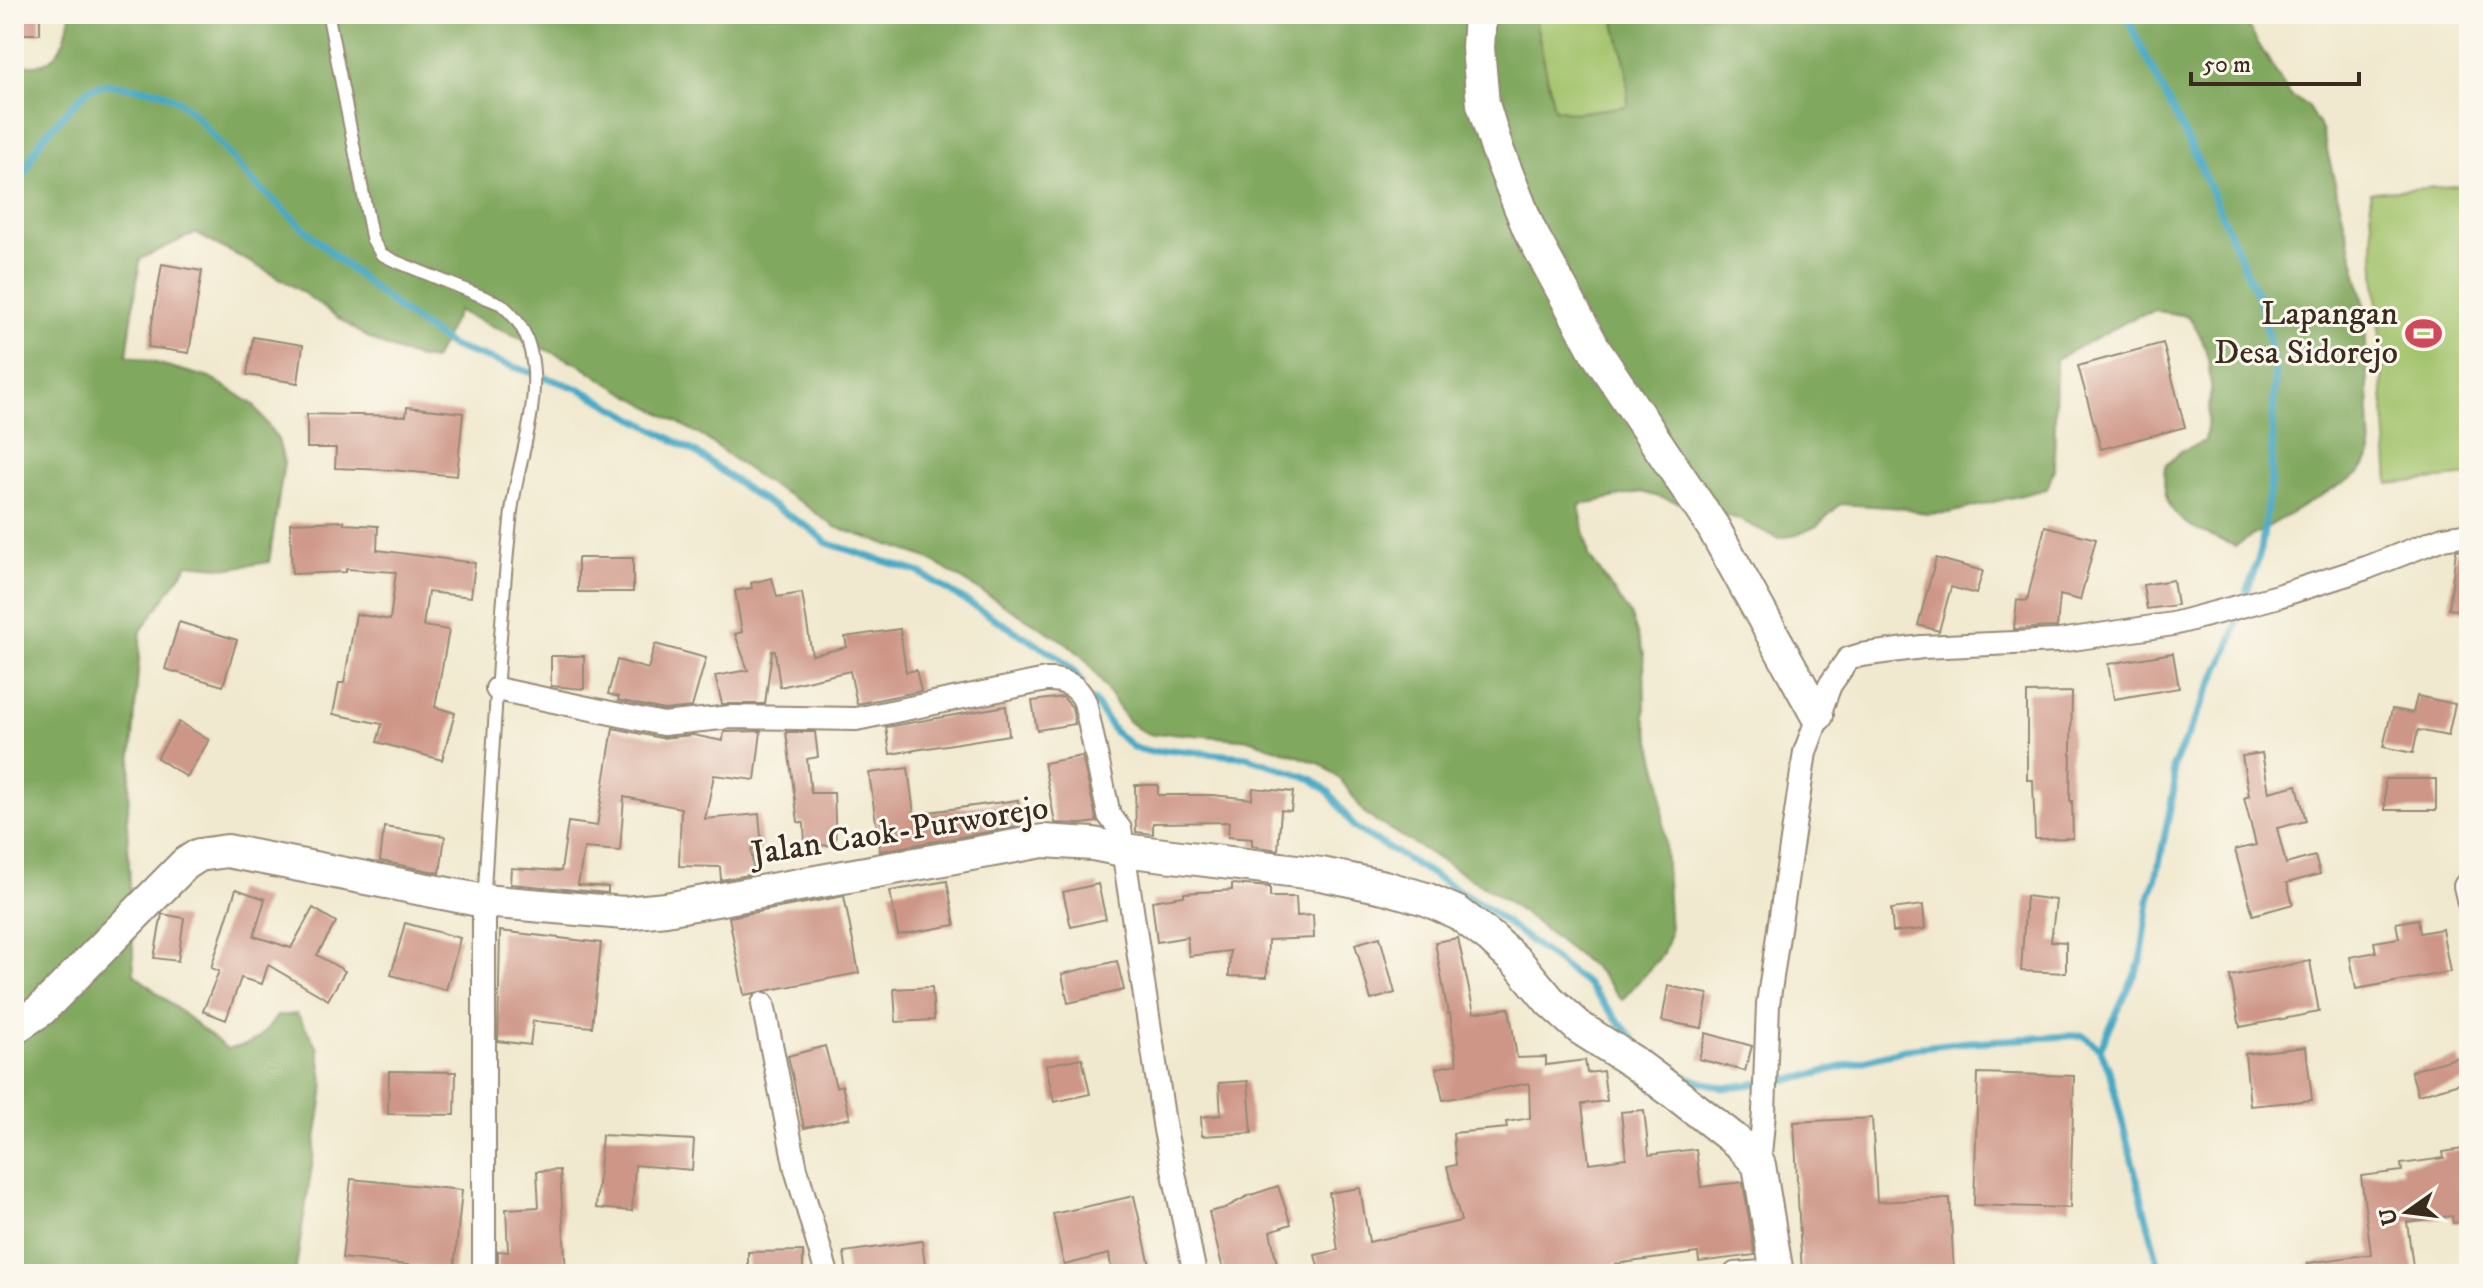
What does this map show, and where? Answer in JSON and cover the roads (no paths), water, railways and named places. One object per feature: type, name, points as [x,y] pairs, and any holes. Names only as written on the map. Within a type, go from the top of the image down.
[{"type":"street","points":[[1480,14],[1478,48],[1483,104],[1497,149],[1529,229],[1596,352],[1713,527],[1817,715]]},
{"type":"street","points":[[1735,1274],[1777,1273],[1759,1165],[1768,1004],[1805,752],[1817,715],[1839,669],[1848,659],[1922,647],[2059,641],[2173,624],[2275,597],[2366,568],[2443,538],[2469,534]]},
{"type":"street","points":[[497,689],[663,724],[731,717],[856,719],[1055,679],[1077,688],[1085,702],[1109,815],[1120,829],[1165,1130],[1195,1274]]},
{"type":"street","name":"Jalan Caok-Purworejo","points":[[14,1028],[41,1010],[166,881],[199,855],[227,851],[251,854],[484,901],[624,913],[1043,841],[1093,844],[1321,874],[1384,887],[1426,899],[1458,913],[1519,964],[1550,1001],[1580,1028],[1680,1097],[1740,1144],[1759,1165]]},
{"type":"street","points":[[484,901],[484,1274]]},
{"type":"street","points":[[763,1004],[796,1169],[827,1274]]},
{"type":"lane","points":[[328,14],[372,239],[381,254],[501,304],[516,316],[525,330],[533,367],[533,389],[512,504],[484,901]]},
{"type":"waterway","points":[[2125,14],[2198,161],[2262,307],[2275,371],[2271,479],[2261,550],[2244,601]]},
{"type":"waterway","points":[[14,198],[44,136],[87,90],[106,84],[160,91],[179,101],[195,115],[253,182],[337,258],[405,314],[451,346],[580,389],[697,453],[753,494],[811,529],[827,543],[918,572],[1058,657],[1082,683]]},
{"type":"waterway","points":[[2100,1049],[2141,961],[2150,894],[2174,789],[2173,766],[2228,650],[2241,612]]},
{"type":"waterway","points":[[1093,700],[1115,732],[1133,747],[1152,752],[1172,750],[1248,757],[1312,779],[1329,792],[1355,828],[1484,906],[1588,985],[1646,1054]]},
{"type":"waterway","points":[[1657,1061],[1679,1075],[1723,1088],[1804,1077],[1912,1048],[2083,1035],[2100,1049],[2109,1070],[2161,1274]]},
{"type":"place","name":"Lapangan Desa Sidorejo","points":[[2424,334]]}]
